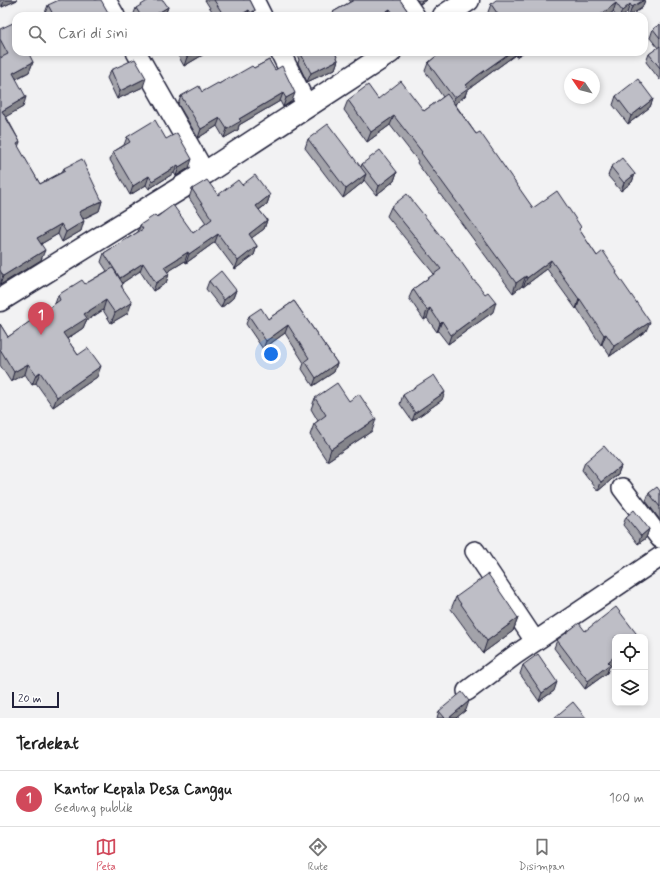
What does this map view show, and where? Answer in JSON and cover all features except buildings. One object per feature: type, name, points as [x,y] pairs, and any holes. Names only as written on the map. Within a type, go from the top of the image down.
[{"type":"street","points":[[106,0],[113,12]]},
{"type":"street","points":[[254,0],[260,12]]},
{"type":"street","points":[[404,0],[412,12]]},
{"type":"street","points":[[450,12],[468,0]]},
{"type":"street","points":[[138,56],[205,173]]},
{"type":"street","points":[[282,56],[307,106]]},
{"type":"street","points":[[0,300],[205,173],[384,56]]},
{"type":"street","points":[[622,488],[660,538]]},
{"type":"street","points":[[474,551],[535,642]]},
{"type":"street","points":[[467,691],[535,642],[660,557]]},
{"type":"place","name":"Kantor Kepala Desa Canggu","points":[[41,335]]}]
